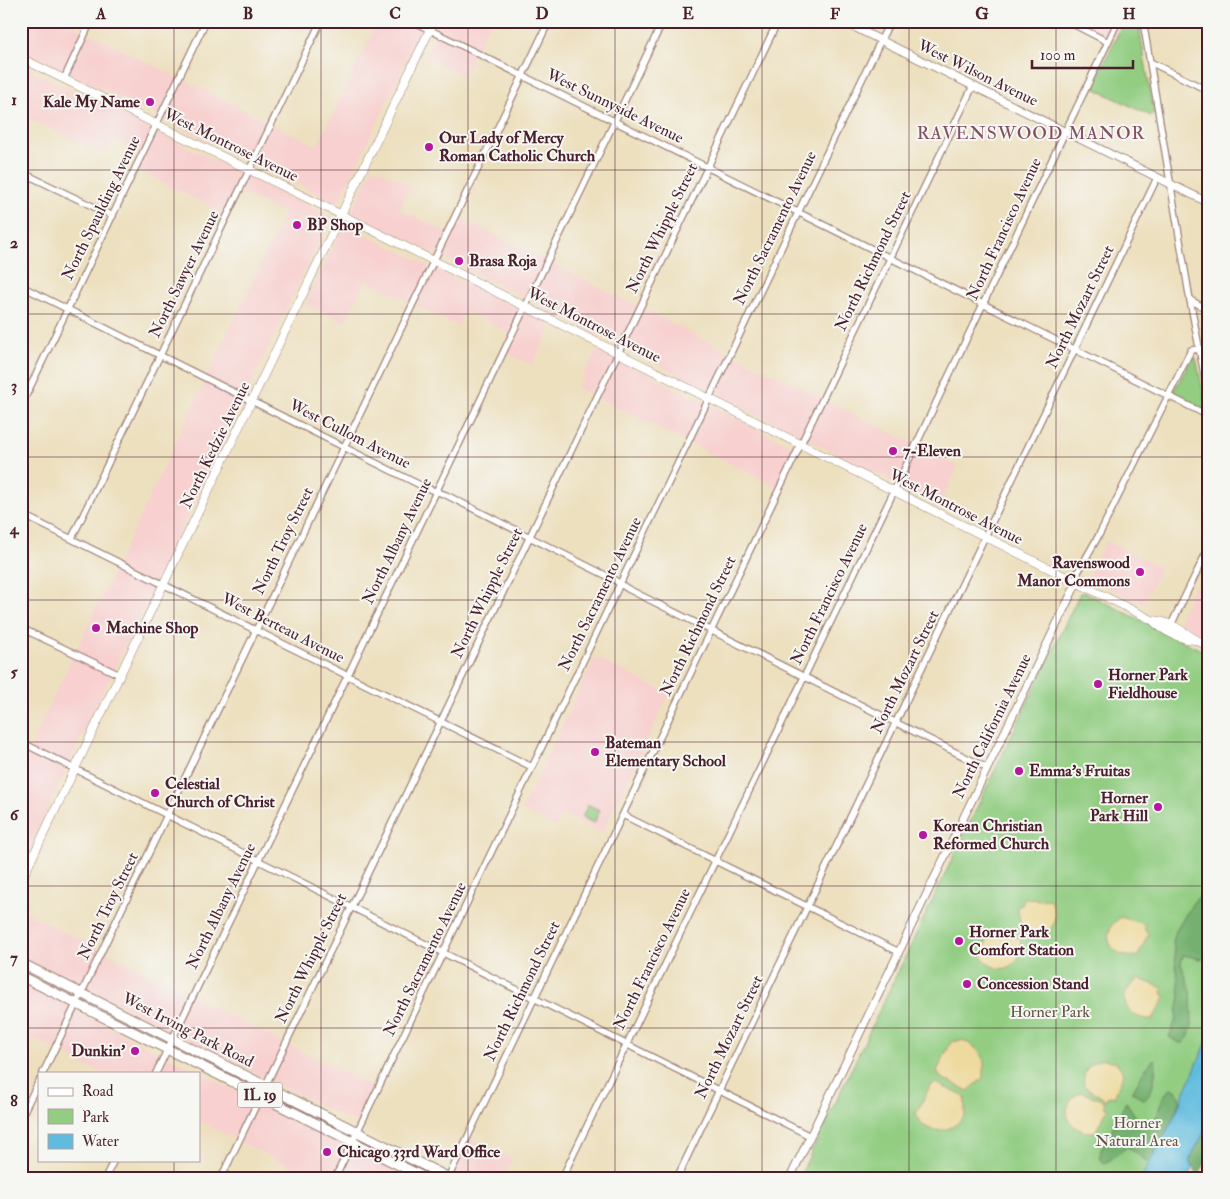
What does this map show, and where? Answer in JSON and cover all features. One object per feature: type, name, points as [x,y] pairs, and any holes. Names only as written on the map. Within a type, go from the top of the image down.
[{"type":"main road","name":"North Kedzie Avenue","points":[[21,882],[434,21]]},
{"type":"main road","name":"West Montrose Avenue","points":[[21,58],[434,260],[1152,620],[1170,623],[1194,640]]},
{"type":"main road","name":"West Montrose Avenue","points":[[1152,620],[1158,626],[1184,639],[1194,640],[1209,647]]},
{"type":"main road","name":"West Irving Park Road","points":[[21,963],[448,1178]]},
{"type":"main road","name":"West Irving Park Road","points":[[21,976],[425,1178]]},
{"type":"street","points":[[64,79],[91,21]]},
{"type":"street","name":"North Spaulding Avenue","points":[[21,406],[23,398],[68,309],[206,21]]},
{"type":"street","name":"North Sawyer Avenue","points":[[72,538],[321,21]]},
{"type":"street","name":"West Sunnyside Avenue","points":[[412,21],[1209,416]]},
{"type":"street","name":"North Troy Street","points":[[43,1072],[549,21]]},
{"type":"street","name":"North Albany Avenue","points":[[156,1072],[663,21]]},
{"type":"street","name":"North Whipple Street","points":[[221,1178],[778,21]]},
{"type":"street","name":"West Wilson Avenue","points":[[842,21],[1209,203]]},
{"type":"street","name":"North Sacramento Avenue","points":[[335,1178],[890,21]]},
{"type":"street","points":[[1067,21],[1108,42]]},
{"type":"street","name":"North Francisco Avenue","points":[[562,1178],[894,491],[1118,21]]},
{"type":"street","points":[[1143,21],[1190,300],[1209,400]]},
{"type":"street","points":[[1150,62],[1209,91]]},
{"type":"street","name":"North Richmond Street","points":[[448,1178],[973,86]]},
{"type":"street","points":[[21,172],[113,216]]},
{"type":"street","name":"North Mozart Street","points":[[677,1178],[1157,178]]},
{"type":"street","name":"West Cullom Avenue","points":[[21,286],[529,537],[711,631],[987,768]]},
{"type":"street","points":[[1190,300],[1209,310]]},
{"type":"street","name":"North California Avenue","points":[[790,1178],[1076,582],[1078,572],[1099,535],[1191,350],[1199,348]]},
{"type":"street","name":"West Berteau Avenue","points":[[21,514],[532,767]]},
{"type":"street","points":[[1170,623],[1209,547]]},
{"type":"street","points":[[21,628],[120,675]]},
{"type":"street","points":[[21,742],[810,1136]]},
{"type":"street","points":[[622,815],[898,952]]},
{"type":"street","points":[[21,1117],[38,1083]]},
{"type":"street","points":[[106,1178],[113,1162]]},
{"type":"shaded area","points":[[21,21],[64,21],[317,146],[378,21],[426,21],[338,204],[21,50]]},
{"type":"shaded area","points":[[442,21],[490,21],[463,76],[425,57]]},
{"type":"shaded area","points":[[1076,21],[1124,21],[1114,40]]},
{"type":"shaded area","points":[[21,66],[331,217],[21,865],[21,772],[33,748],[30,746],[285,214],[238,191],[227,214],[134,169],[142,152],[112,138],[104,154],[21,115]]},
{"type":"shaded area","points":[[373,167],[411,185],[399,209],[447,233],[456,216],[958,466],[940,505],[351,212]]},
{"type":"shaded area","points":[[344,224],[552,326],[532,365],[502,351],[510,333],[465,311],[458,326],[366,280],[345,323],[305,304]]},
{"type":"shaded area","points":[[597,349],[798,449],[780,488],[577,388]]},
{"type":"shaded area","name":"Ravenswood Manor Commons","points":[[1106,541],[1161,567],[1143,604],[1087,578]]},
{"type":"shaded area","points":[[1195,584],[1209,590],[1209,639],[1179,623],[1181,614]]},
{"type":"shaded area","name":"Bateman Elementary School","points":[[595,657],[669,694],[602,833],[563,813],[556,827],[522,810]]},
{"type":"shaded area","points":[[21,910],[377,1089],[359,1125],[21,956]]},
{"type":"shaded area","points":[[21,983],[199,1072],[99,1072],[21,1032]]},
{"type":"shaded area","points":[[200,1073],[410,1178],[313,1178],[200,1122]]},
{"type":"shaded area","points":[[469,1137],[513,1159],[504,1178],[463,1178],[452,1172]]},
{"type":"green space","points":[[1124,21],[1138,21],[1154,113],[1151,116],[1096,89],[1094,84]]},
{"type":"green space","points":[[1193,357],[1196,358],[1207,411],[1174,394],[1174,390]]},
{"type":"green space","name":"Horner Park","points":[[1084,592],[1209,654],[1209,1037],[1172,1121],[1141,1178],[799,1178],[1080,593]]},
{"type":"green space","points":[[588,805],[600,810],[594,823],[582,817]]},
{"type":"green space","points":[[1209,891],[1209,958],[1201,959],[1183,955],[1181,964],[1191,991],[1192,1026],[1188,1038],[1182,1044],[1169,1037],[1175,1022],[1180,996],[1173,942],[1176,931],[1194,901]]},
{"type":"green space","points":[[1154,1059],[1154,1080],[1145,1100],[1132,1092],[1144,1071]]},
{"type":"green space","name":"Horner Natural Area","points":[[1171,1088],[1176,1090],[1180,1100],[1172,1121],[1149,1163],[1127,1147],[1104,1163],[1100,1158],[1101,1150],[1126,1102],[1138,1120],[1150,1121],[1156,1118],[1163,1097]]},
{"type":"green space","points":[[1209,1123],[1209,1156],[1199,1174],[1195,1172],[1196,1169],[1190,1164],[1190,1159]]},
{"type":"sand","points":[[1036,898],[1036,900],[1049,899],[1055,915],[1054,923],[1045,934],[1031,936],[1022,932],[1017,906],[1021,906],[1023,899]]},
{"type":"sand","points":[[1121,917],[1146,925],[1144,929],[1149,933],[1138,956],[1120,954],[1110,944],[1108,937],[1110,930]]},
{"type":"sand","points":[[997,928],[1020,939],[1021,948],[1019,956],[1015,963],[1003,969],[989,964],[982,957],[989,932],[992,933]]},
{"type":"sand","points":[[1139,979],[1163,988],[1163,995],[1166,996],[1153,1019],[1135,1016],[1126,1005],[1127,991]]},
{"type":"sand","points":[[962,1040],[978,1051],[984,1066],[982,1079],[968,1091],[940,1077],[937,1071],[951,1042]]},
{"type":"sand","points":[[1104,1059],[1116,1062],[1124,1073],[1114,1097],[1107,1097],[1106,1100],[1084,1086],[1085,1072],[1094,1062]]},
{"type":"sand","points":[[936,1083],[965,1097],[965,1115],[953,1126],[939,1130],[925,1127],[916,1114],[930,1086]]},
{"type":"sand","points":[[1081,1092],[1105,1101],[1105,1108],[1108,1109],[1095,1132],[1077,1129],[1068,1118],[1069,1104]]},
{"type":"water","points":[[1209,1037],[1209,1123],[1190,1159],[1190,1164],[1194,1167],[1188,1178],[1141,1178],[1172,1121]]},
{"type":"railway","points":[[1189,21],[1209,31]]},
{"type":"place","name":"Kale My Name","points":[[150,102]]},
{"type":"place","name":"Our Lady of Mercy Roman Catholic Church","points":[[429,147]]},
{"type":"place","name":"BP Shop","points":[[297,225]]},
{"type":"place","name":"Brasa Roja","points":[[459,261]]},
{"type":"place","name":"7-Eleven","points":[[893,451]]},
{"type":"place","name":"Ravenswood Manor Commons","points":[[1140,572]]},
{"type":"place","name":"Machine Shop","points":[[96,628]]},
{"type":"place","name":"Horner Park Fieldhouse","points":[[1098,684]]},
{"type":"place","name":"Bateman Elementary School","points":[[595,752]]},
{"type":"place","name":"Emma's Fruitas","points":[[1019,771]]},
{"type":"place","name":"Celestial Church of Christ","points":[[155,793]]},
{"type":"place","name":"Horner Park Hill","points":[[1158,807]]},
{"type":"place","name":"Korean Christian Reformed Church","points":[[923,835]]},
{"type":"place","name":"Horner Park Comfort Station","points":[[959,941]]},
{"type":"place","name":"Concession Stand","points":[[967,984]]},
{"type":"place","name":"Dunkin'","points":[[135,1051]]},
{"type":"place","name":"Chicago 33rd Ward Office","points":[[327,1152]]},
{"type":"district","name":"RAVENSWOOD MANOR","points":[[1031,133]]}]
